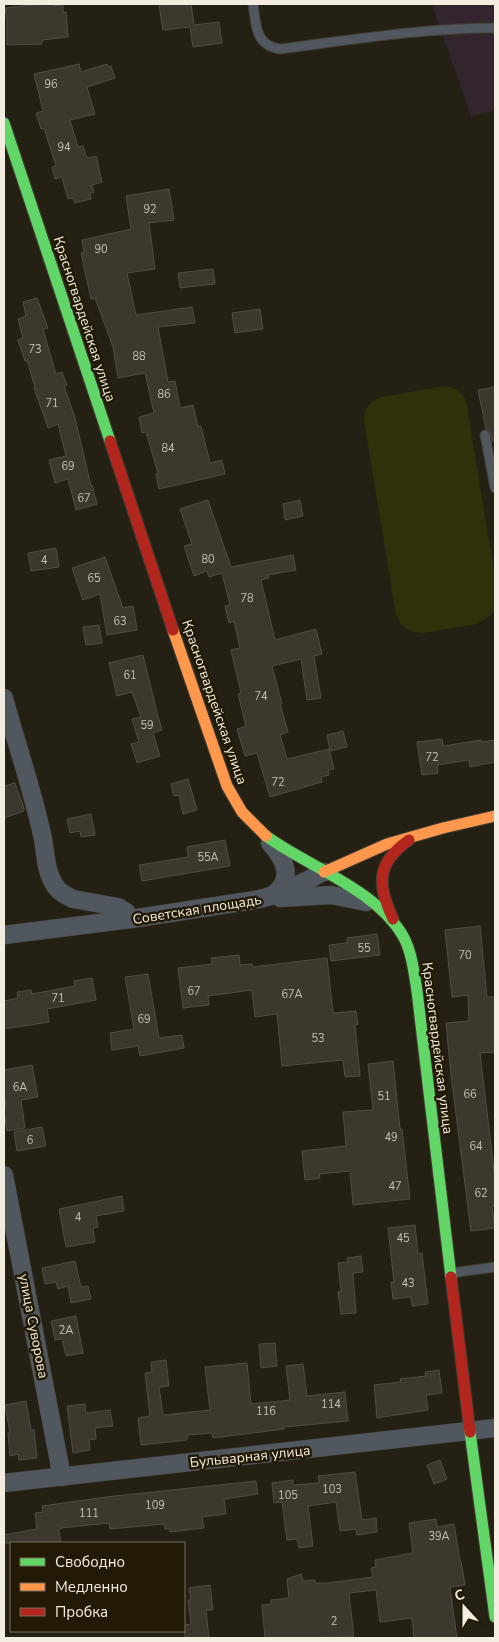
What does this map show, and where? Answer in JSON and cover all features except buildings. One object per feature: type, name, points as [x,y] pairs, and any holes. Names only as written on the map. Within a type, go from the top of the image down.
[{"type":"street","name":"Красногвардейская улица","points":[[4,123],[215,756],[229,791],[249,821],[262,832],[380,909],[395,924],[407,944],[414,971],[470,1431],[495,1617]]},
{"type":"street","points":[[4,698],[38,816],[52,882],[66,896],[118,907],[132,919]]},
{"type":"street","name":"Советская площадь","points":[[4,935],[132,919],[263,899],[388,844],[427,832],[495,816]]},
{"type":"street","points":[[262,832],[292,847],[314,852]]},
{"type":"street","points":[[262,832],[281,856],[284,863],[286,880],[278,892],[263,899]]},
{"type":"street","points":[[395,924],[386,906],[381,888],[381,873],[394,850],[427,832]]},
{"type":"street","points":[[338,852],[358,851],[388,844]]},
{"type":"street","points":[[263,899],[331,895],[358,900],[380,909]]},
{"type":"street","name":"улица Суворова","points":[[4,1175],[62,1477]]},
{"type":"street","name":"Бульварная улица","points":[[4,1483],[495,1428]]},
{"type":"lane","points":[[253,4],[260,37],[270,48],[280,49],[432,30],[495,28]]},
{"type":"lane","points":[[485,435],[495,488]]},
{"type":"lane","points":[[451,1273],[495,1267]]},
{"type":"shaded area","points":[[432,4],[495,4],[495,110],[471,117]]},
{"type":"shaded area","points":[[444,386],[457,390],[466,401],[495,576],[495,609],[490,616],[477,624],[423,633],[410,631],[401,624],[396,614],[364,420],[368,406],[381,397]]},
{"type":"traffic: fast","points":[[4,123],[110,441]]},
{"type":"traffic: fast","points":[[266,836],[340,880],[376,905],[391,920],[403,936],[409,949],[417,991],[451,1277]]},
{"type":"traffic: fast","points":[[470,1432],[495,1617]]},
{"type":"traffic: slow","points":[[173,630],[227,786],[242,812],[266,836]]},
{"type":"traffic: slow","points":[[324,872],[387,844],[495,816]]},
{"type":"traffic: jam","points":[[110,441],[173,630]]},
{"type":"traffic: jam","points":[[393,919],[384,896],[383,875],[390,857],[409,840]]},
{"type":"traffic: jam","points":[[451,1277],[470,1432]]}]
